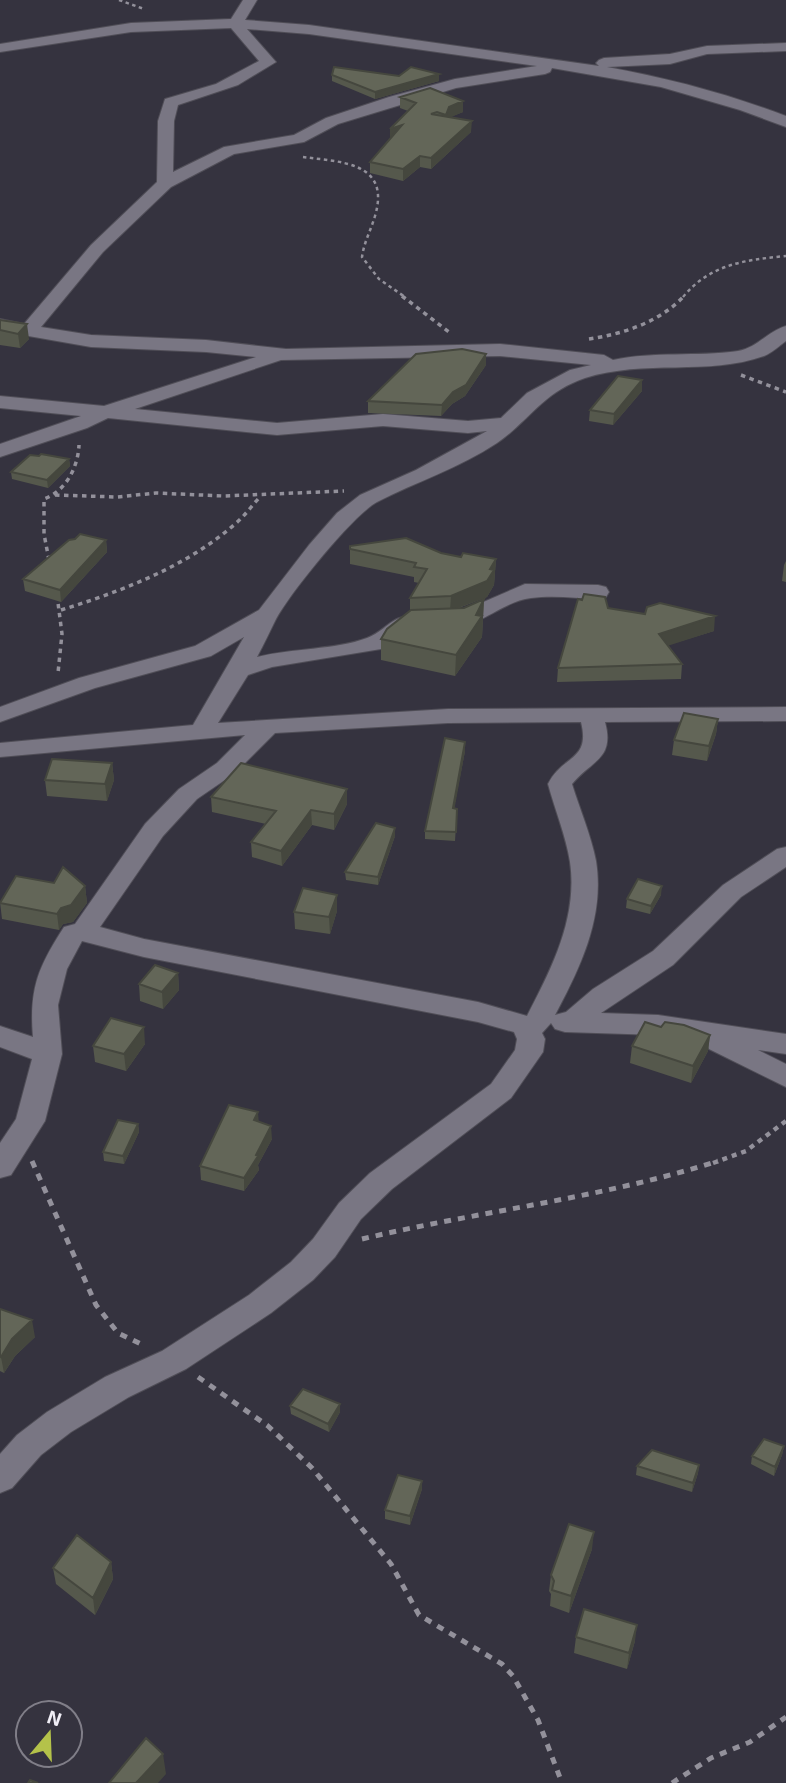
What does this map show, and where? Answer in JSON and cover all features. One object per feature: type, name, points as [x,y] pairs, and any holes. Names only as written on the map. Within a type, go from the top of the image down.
[{"type":"street","points":[[235,24],[250,0]]},
{"type":"street","points":[[165,183],[166,121],[171,102],[213,92],[240,80],[268,62],[235,24]]},
{"type":"street","points":[[0,48],[69,34],[119,28],[235,24],[291,27],[564,65],[714,97],[786,122]]},
{"type":"street","points":[[29,329],[78,269],[124,220],[142,207],[165,183],[230,150],[285,142],[310,135],[349,115],[455,84],[564,65],[670,59],[707,50],[786,47]]},
{"type":"street","points":[[0,325],[91,341],[206,346],[286,355],[471,351],[546,353],[617,364],[708,360],[750,353],[781,341]]},
{"type":"street","points":[[0,451],[80,424],[106,412],[286,355]]},
{"type":"street","points":[[200,733],[239,670],[267,615],[345,518],[368,499],[491,438],[509,424],[534,397],[557,383],[577,374],[617,364]]},
{"type":"street","points":[[0,402],[276,429],[383,420],[468,427],[509,424]]},
{"type":"street","points":[[239,670],[258,662],[285,656],[376,644],[405,621],[455,621],[525,591],[598,592]]},
{"type":"street","points":[[0,715],[87,683],[204,651],[267,615]]},
{"type":"street","points":[[0,1478],[29,1445],[59,1422],[117,1387],[174,1360],[260,1304],[302,1271],[324,1248],[350,1211],[381,1181],[501,1091],[529,1052],[530,1025],[574,948],[582,916],[583,862],[560,784],[563,778],[595,750],[597,737],[591,714]]},
{"type":"street","points":[[0,750],[268,726],[448,716],[786,714]]},
{"type":"street","points":[[83,932],[153,830],[188,794],[226,768],[268,726]]},
{"type":"street","points":[[574,1021],[603,996],[663,958],[732,891],[786,855]]},
{"type":"street","points":[[0,1167],[30,1121],[48,1054],[44,1005],[53,969],[73,933],[83,932],[145,948],[414,998],[530,1025],[574,1021],[685,1029],[786,1044]]},
{"type":"street","points":[[685,1029],[735,1048],[786,1077]]},
{"type":"street","points":[[0,1036],[48,1054]]},
{"type":"path","points":[[285,142],[283,149],[287,153],[349,162],[357,165],[372,179],[378,187],[378,202],[362,249],[366,265],[435,318],[471,351]]},
{"type":"path","points":[[580,340],[607,336],[644,324],[678,302],[702,277],[730,267],[786,256]]},
{"type":"path","points":[[708,360],[786,393]]},
{"type":"path","points":[[55,495],[78,464],[78,447],[82,435],[80,424]]},
{"type":"path","points":[[50,560],[44,534],[44,499],[55,495],[262,495],[353,490]]},
{"type":"path","points":[[61,610],[117,592],[177,562],[235,524],[262,495]]},
{"type":"path","points":[[51,696],[62,659],[61,610],[55,587]]},
{"type":"path","points":[[324,1248],[443,1220],[563,1199],[715,1162],[746,1151],[786,1122]]},
{"type":"path","points":[[19,1140],[40,1175],[96,1305],[118,1333],[174,1360],[268,1426],[312,1468],[391,1564],[419,1615],[511,1672],[537,1719],[562,1783]]},
{"type":"path","points":[[672,1783],[711,1758],[750,1742],[786,1717]]},
{"type":"building","points":[[334,67],[399,76],[411,67],[439,74],[375,92],[332,75]]},
{"type":"building","points":[[430,88],[463,101],[449,107],[446,115],[437,112],[431,114],[472,121],[431,158],[420,156],[403,169],[370,162],[402,125],[390,129],[416,103],[400,97]]},
{"type":"building","points":[[0,320],[27,324],[18,334],[0,330]]},
{"type":"building","points":[[462,349],[486,354],[466,385],[453,392],[442,405],[368,401],[416,354]]},
{"type":"building","points":[[618,376],[642,380],[614,414],[590,410]]},
{"type":"building","points":[[41,454],[69,459],[47,480],[11,472],[30,455]]},
{"type":"building","points":[[80,534],[106,540],[60,590],[23,579],[69,540]]},
{"type":"building","points":[[406,538],[441,553],[461,557],[463,553],[496,559],[490,569],[494,570],[487,581],[451,596],[410,598],[427,569],[414,567],[416,563],[350,549],[350,546]]},
{"type":"building","points":[[584,594],[605,597],[608,608],[645,614],[647,607],[660,603],[715,616],[659,634],[682,664],[558,668],[578,599],[582,600]]},
{"type":"building","points":[[484,599],[476,615],[482,616],[456,655],[381,639],[387,629],[411,610],[464,608]]},
{"type":"building","points":[[684,713],[718,719],[709,746],[674,740]]},
{"type":"building","points":[[445,738],[465,742],[453,808],[457,809],[456,832],[425,831]]},
{"type":"building","points":[[52,759],[112,763],[105,784],[45,780]]},
{"type":"building","points":[[241,763],[347,789],[334,814],[311,810],[281,851],[251,842],[276,811],[211,797]]},
{"type":"building","points":[[376,823],[395,828],[378,877],[345,872]]},
{"type":"building","points":[[63,867],[85,886],[71,905],[61,908],[57,914],[0,903],[16,876],[54,883]]},
{"type":"building","points":[[638,879],[662,886],[651,906],[627,899]]},
{"type":"building","points":[[303,888],[337,895],[329,917],[294,912]]},
{"type":"building","points":[[155,965],[178,973],[162,992],[139,984]]},
{"type":"building","points":[[111,1018],[144,1027],[124,1054],[93,1046]]},
{"type":"building","points":[[645,1022],[661,1027],[665,1022],[684,1025],[710,1035],[693,1066],[632,1046]]},
{"type":"building","points":[[229,1105],[258,1112],[254,1120],[271,1126],[256,1155],[258,1156],[244,1178],[200,1166]]},
{"type":"building","points":[[118,1120],[138,1124],[123,1156],[103,1152]]},
{"type":"building","points":[[0,1309],[32,1320],[12,1339],[1,1357],[0,1356]]},
{"type":"building","points":[[303,1389],[340,1404],[328,1424],[290,1406]]},
{"type":"building","points":[[764,1439],[784,1446],[775,1467],[752,1456]]},
{"type":"building","points":[[652,1450],[699,1465],[693,1483],[637,1466]]},
{"type":"building","points":[[398,1475],[422,1481],[410,1516],[385,1510]]},
{"type":"building","points":[[569,1524],[594,1532],[571,1596],[552,1590],[554,1581],[551,1575]]},
{"type":"building","points":[[77,1535],[111,1562],[93,1598],[53,1568]]},
{"type":"building","points":[[584,1609],[637,1625],[629,1653],[576,1637]]},
{"type":"building","points":[[146,1738],[163,1754],[136,1783],[109,1783]]}]
